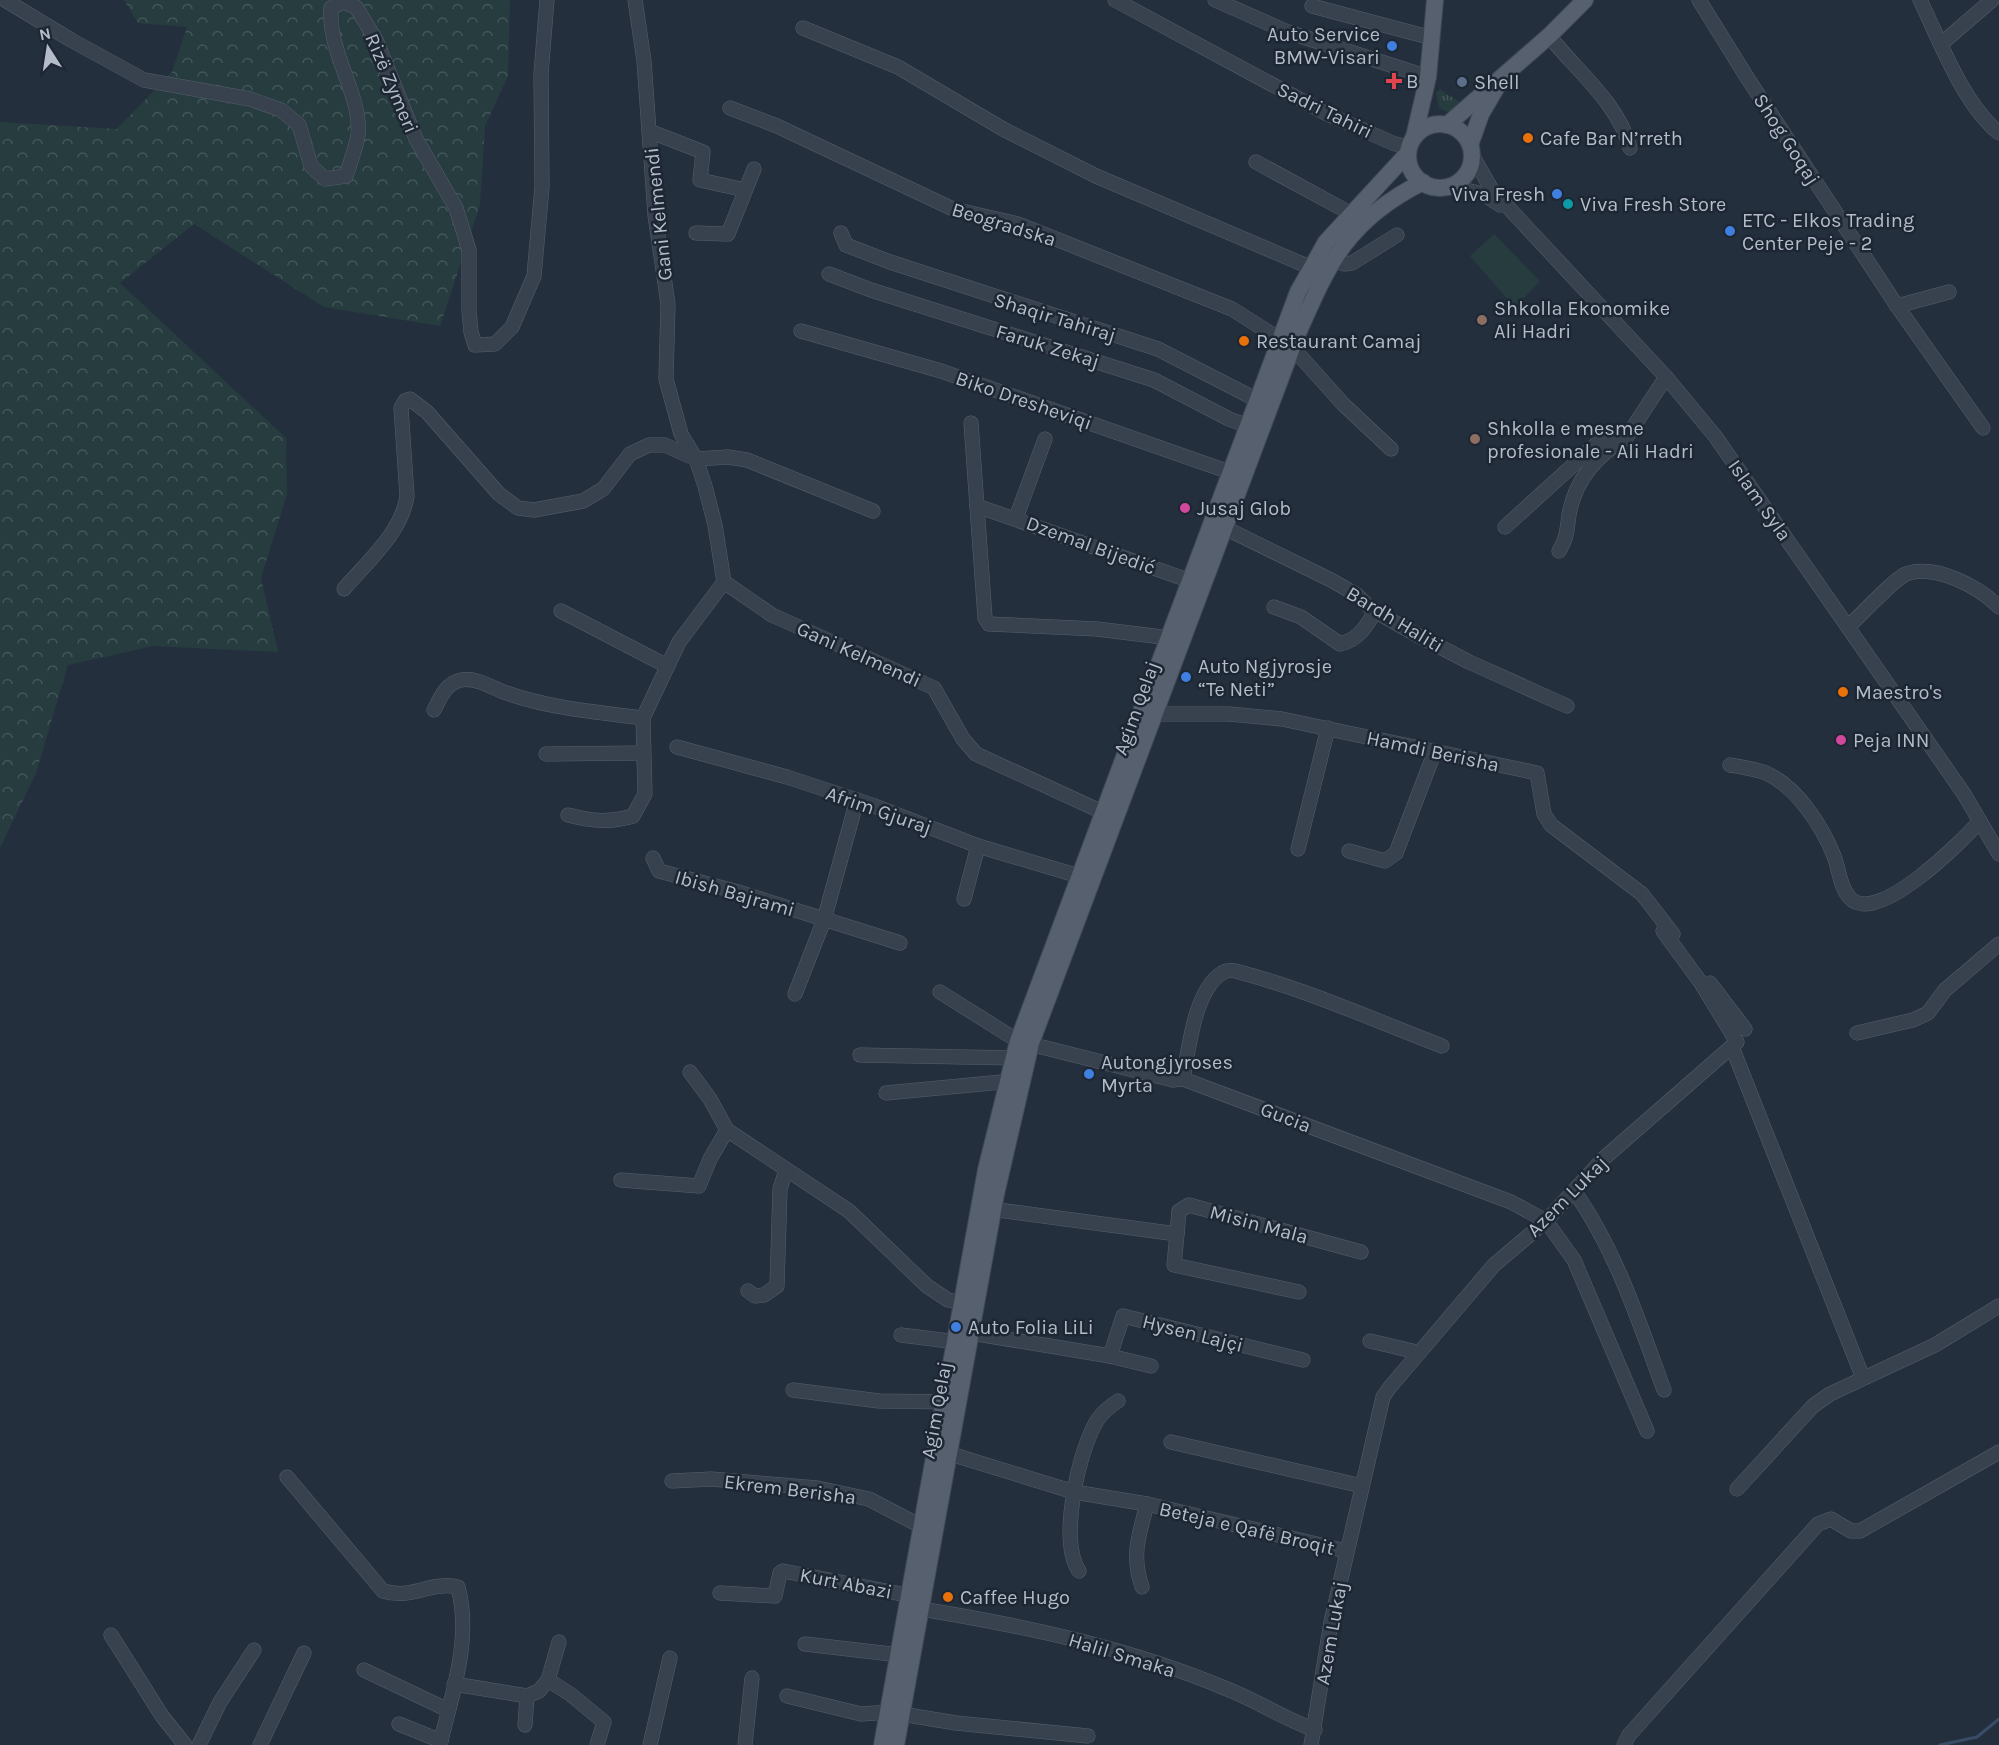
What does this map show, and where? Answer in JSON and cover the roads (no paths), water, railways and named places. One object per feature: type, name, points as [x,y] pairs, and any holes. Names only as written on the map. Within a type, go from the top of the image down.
[{"type":"main road","points":[[1434,0],[1428,77],[1411,146],[1413,172],[1423,182],[1431,186],[1449,186],[1466,174],[1481,114],[1506,72]]},
{"type":"main road","points":[[1411,146],[1428,126],[1444,124],[1549,36],[1585,0]]},
{"type":"main road","points":[[1428,77],[1431,98],[1444,124],[1465,135],[1471,150]]},
{"type":"main road","name":"Agim Qelaj","points":[[1322,267],[1326,242],[1350,213],[1386,181],[1411,146]]},
{"type":"main road","name":"Agim Qelaj","points":[[882,1745],[895,1713],[918,1601],[987,1208],[986,1170],[1025,1042],[1286,342],[1322,267],[1360,224],[1395,196],[1423,182]]},
{"type":"main road","name":"Agim Qelaj","points":[[1148,715],[1170,638],[1225,528],[1238,475]]},
{"type":"main road","name":"Agim Qelaj","points":[[1014,1083],[1014,1058],[1025,1042]]},
{"type":"main road","name":"Agim Qelaj","points":[[896,1745],[895,1713],[900,1655],[918,1601]]},
{"type":"street","name":"Rizë Zymeri","points":[[5,0],[70,40],[144,80],[250,99],[281,110],[299,125],[311,166],[325,179],[346,176],[358,134],[353,99],[333,43],[330,26],[331,8],[343,2],[356,7],[376,40],[416,140],[456,208],[470,250],[469,311],[471,332],[476,345],[495,344],[512,327],[534,276],[542,187],[541,74],[547,0]]},
{"type":"street","name":"Gani Kelmendi","points":[[635,0],[644,61],[654,215],[668,304],[666,379],[681,434],[696,459],[715,525],[724,582],[772,615],[934,688],[963,739],[976,754],[1110,815]]},
{"type":"street","name":"Sadri Tahiri","points":[[1115,0],[1327,114],[1395,144],[1411,146]]},
{"type":"street","points":[[1215,0],[1288,32],[1428,77]]},
{"type":"street","name":"Shog Goqaj","points":[[1699,0],[1766,107],[1897,306],[1983,428]]},
{"type":"street","points":[[1920,0],[1973,102],[1988,124],[1999,133]]},
{"type":"street","points":[[1941,44],[1992,0]]},
{"type":"street","points":[[1312,6],[1432,38]]},
{"type":"street","points":[[803,28],[898,68],[1003,129],[1096,176],[1322,267],[1352,263],[1397,235]]},
{"type":"street","points":[[1549,36],[1607,103],[1625,128],[1630,148]]},
{"type":"street","name":"Beogradska","points":[[730,108],[777,126],[921,196],[953,209],[1018,224],[1232,309],[1286,342]]},
{"type":"street","points":[[649,131],[703,152],[700,180],[745,190]]},
{"type":"street","name":"Islam Syla","points":[[1471,150],[1492,190],[1666,377],[1715,436],[1964,794],[1999,854]]},
{"type":"street","points":[[1256,162],[1350,213]]},
{"type":"street","points":[[696,233],[728,234],[754,169]]},
{"type":"street","name":"Islam Syla","points":[[1449,186],[1483,194],[1512,212]]},
{"type":"street","name":"Shaqir Tahiraj","points":[[841,233],[846,245],[1158,349],[1263,403]]},
{"type":"street","name":"Faruk Zekaj","points":[[829,274],[871,290],[1154,380],[1229,419],[1255,428]]},
{"type":"street","points":[[1897,306],[1949,292]]},
{"type":"street","name":"Biko Dresheviqi","points":[[801,331],[941,371],[1238,475]]},
{"type":"street","points":[[1286,342],[1343,404],[1390,449]]},
{"type":"street","points":[[1559,551],[1566,542],[1569,513],[1575,496],[1590,466],[1604,451],[1626,438],[1666,377]]},
{"type":"street","points":[[345,589],[398,525],[405,508],[407,496],[401,408],[405,401],[410,399],[427,412],[499,494],[518,508],[534,510],[583,501],[603,489],[630,454],[649,445],[665,446],[696,459],[728,457],[747,460],[873,511]]},
{"type":"street","name":"Agim Qelaj","points":[[971,423],[985,618],[989,624],[1097,629],[1159,634],[1170,638]]},
{"type":"street","points":[[1504,527],[1578,458],[1603,438],[1615,434],[1626,438]]},
{"type":"street","points":[[1016,518],[1045,439]]},
{"type":"street","name":"Dzemal Bijedić","points":[[977,506],[1197,584]]},
{"type":"street","name":"Bardh Haliti","points":[[1225,528],[1331,579],[1375,611],[1469,662],[1567,706]]},
{"type":"street","points":[[1848,627],[1905,574],[1925,572],[1941,574],[1967,585],[1999,607]]},
{"type":"street","points":[[568,815],[614,822],[633,816],[645,794],[643,718],[679,642],[724,582]]},
{"type":"street","points":[[1274,606],[1301,617],[1340,644],[1349,642],[1358,636],[1375,611]]},
{"type":"street","points":[[561,611],[668,666]]},
{"type":"street","points":[[434,710],[442,692],[451,684],[462,680],[479,682],[532,703],[643,718]]},
{"type":"street","name":"Hamdi Berisha","points":[[1148,715],[1244,714],[1328,728],[1537,773],[1544,814],[1551,825],[1642,894],[1745,1029]]},
{"type":"street","points":[[1298,849],[1328,728]]},
{"type":"street","name":"Afrim Gjuraj","points":[[677,747],[787,777],[857,800],[978,846],[1086,878]]},
{"type":"street","points":[[1349,851],[1385,861],[1396,853],[1435,751]]},
{"type":"street","points":[[546,754],[643,753]]},
{"type":"street","points":[[1730,765],[1765,772],[1779,781],[1802,802],[1816,820],[1850,898],[1859,904],[1872,903],[1894,895],[1938,864],[1980,821]]},
{"type":"street","points":[[795,993],[824,920],[857,800]]},
{"type":"street","points":[[964,899],[978,846]]},
{"type":"street","name":"Ibish Bajrami","points":[[652,858],[659,871],[900,943]]},
{"type":"street","points":[[1662,931],[1738,1039],[1732,1047],[1863,1378]]},
{"type":"street","points":[[1857,1033],[1913,1020],[1928,1013],[1945,990],[1999,944]]},
{"type":"street","points":[[1183,1079],[1200,1007],[1212,980],[1224,971],[1237,971],[1301,993],[1442,1046]]},
{"type":"street","points":[[940,992],[1025,1042]]},
{"type":"street","name":"Gucia","points":[[1025,1042],[1173,1080],[1183,1079],[1511,1202],[1546,1221]]},
{"type":"street","name":"Azem Lukaj","points":[[1311,1745],[1331,1622],[1383,1397],[1417,1352],[1451,1318],[1494,1264],[1546,1221],[1611,1152],[1732,1047]]},
{"type":"street","points":[[860,1055],[1014,1058]]},
{"type":"street","points":[[690,1072],[710,1099],[727,1130],[849,1211],[927,1286],[948,1300],[969,1305]]},
{"type":"street","points":[[886,1092],[1014,1083]]},
{"type":"street","points":[[621,1180],[699,1186],[710,1159],[727,1130]]},
{"type":"street","points":[[748,1291],[755,1296],[764,1295],[777,1286],[780,1189],[786,1170]]},
{"type":"street","points":[[1574,1191],[1591,1216],[1611,1257],[1664,1390]]},
{"type":"street","name":"Misin Mala","points":[[1299,1292],[1174,1265],[1179,1210],[1189,1205],[1361,1252]]},
{"type":"street","points":[[987,1208],[1177,1234]]},
{"type":"street","points":[[1546,1221],[1574,1260],[1647,1431]]},
{"type":"street","points":[[1737,1489],[1813,1406],[1863,1378],[1935,1345],[1999,1306]]},
{"type":"street","name":"Hysen Lajçi","points":[[1110,1356],[1123,1316],[1303,1360]]},
{"type":"street","points":[[901,1335],[964,1338],[1110,1356],[1151,1366]]},
{"type":"street","points":[[1370,1341],[1417,1352]]},
{"type":"street","points":[[793,1390],[879,1401],[952,1402]]},
{"type":"street","points":[[1079,1570],[1074,1562],[1069,1533],[1074,1492],[1096,1422],[1106,1409],[1118,1401]]},
{"type":"street","points":[[1171,1442],[1362,1486]]},
{"type":"street","name":"Beteja e Qafë Broqit","points":[[943,1452],[1074,1492],[1147,1504],[1346,1551]]},
{"type":"street","points":[[1624,1745],[1629,1735],[1818,1524],[1830,1519],[1851,1531],[1860,1531],[1999,1452]]},
{"type":"street","points":[[287,1477],[383,1592],[399,1596],[444,1584],[458,1587],[463,1607],[464,1639],[441,1743],[399,1724]]},
{"type":"street","name":"Ekrem Berisha","points":[[672,1481],[711,1479],[817,1488],[874,1501],[929,1531]]},
{"type":"street","name":"Beteja e Qafë Broqit","points":[[1142,1587],[1135,1566],[1136,1548],[1147,1504]]},
{"type":"street","name":"Kurt Abazi","points":[[720,1593],[775,1596],[780,1573],[783,1571],[918,1601]]},
{"type":"street","name":"Halil Smaka","points":[[918,1601],[1024,1627],[1150,1662],[1228,1689],[1283,1719],[1315,1730]]},
{"type":"street","points":[[111,1635],[162,1716],[185,1745]]},
{"type":"street","points":[[454,1684],[527,1696],[539,1691],[548,1680],[559,1642]]},
{"type":"street","points":[[805,1644],[900,1655]]},
{"type":"street","points":[[199,1745],[220,1702],[254,1650]]},
{"type":"street","points":[[260,1745],[303,1653]]},
{"type":"street","points":[[650,1745],[670,1658]]},
{"type":"street","points":[[364,1670],[448,1710]]},
{"type":"street","points":[[745,1745],[752,1678]]},
{"type":"street","points":[[548,1680],[570,1694],[604,1722],[597,1745]]},
{"type":"street","points":[[525,1725],[527,1696]]},
{"type":"street","points":[[787,1696],[861,1714],[895,1713],[956,1723],[1088,1736]]},
{"type":"waterway","points":[[1940,1745],[1977,1737],[1999,1719]]},
{"type":"place","name":"Auto Service BMW-Visari","points":[[1392,46]]},
{"type":"place","name":"B","points":[[1394,81]]},
{"type":"place","name":"Shell","points":[[1462,82]]},
{"type":"place","name":"Cafe Bar N’rreth","points":[[1528,138]]},
{"type":"place","name":"Viva Fresh","points":[[1557,194]]},
{"type":"place","name":"Viva Fresh Store","points":[[1568,204]]},
{"type":"place","name":"ETC - Elkos Trading Center Peje - 2","points":[[1730,231]]},
{"type":"place","name":"Shkolla Ekonomike Ali Hadri","points":[[1482,320]]},
{"type":"place","name":"Restaurant Camaj","points":[[1244,341]]},
{"type":"place","name":"Shkolla e mesme profesionale - Ali Hadri","points":[[1475,439]]},
{"type":"place","name":"Jusaj Glob","points":[[1185,508]]},
{"type":"place","name":"Auto Ngjyrosje “Te Neti”","points":[[1186,677]]},
{"type":"place","name":"Maestro's","points":[[1843,692]]},
{"type":"place","name":"Peja INN","points":[[1841,740]]},
{"type":"place","name":"Autongjyroses Myrta","points":[[1089,1074]]},
{"type":"place","name":"Auto Folia LiLi","points":[[956,1327]]},
{"type":"place","name":"Caffee Hugo","points":[[948,1597]]}]
